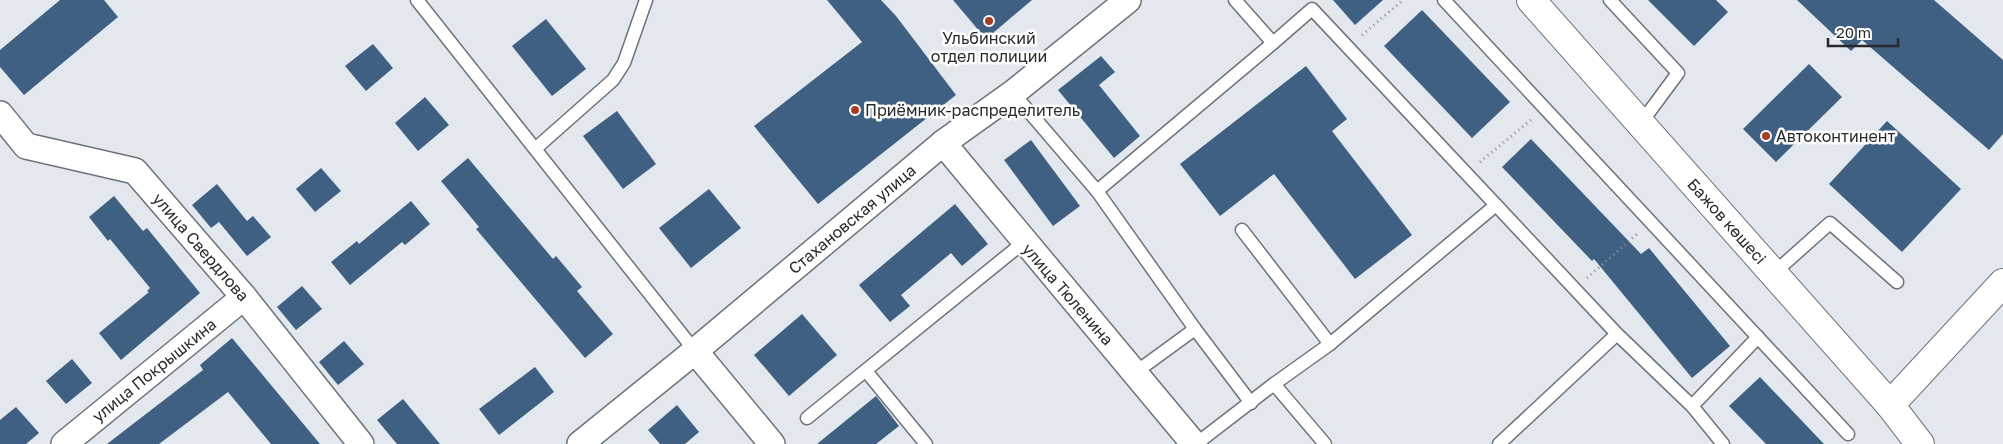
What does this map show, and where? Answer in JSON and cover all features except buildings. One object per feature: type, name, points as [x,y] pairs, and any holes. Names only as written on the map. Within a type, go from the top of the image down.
[{"type":"main road","name":"Бажов көшесі","points":[[1532,0],[1890,405],[1920,444]]},
{"type":"main road","points":[[1890,405],[2003,283]]},
{"type":"street","name":"Стахановская улица","points":[[580,444],[695,351],[943,143],[1012,93],[1128,0]]},
{"type":"street","name":"улица Свердлова","points":[[0,114],[26,146],[135,171],[244,297],[361,444]]},
{"type":"street","name":"улица Тюленина","points":[[943,143],[1195,444]]},
{"type":"street","name":"улица Покрышкина","points":[[64,444],[244,297]]},
{"type":"street","points":[[695,351],[772,444]]},
{"type":"lane","points":[[417,0],[695,351]]},
{"type":"lane","points":[[535,149],[613,80],[624,63],[646,0]]},
{"type":"lane","points":[[1235,0],[1273,43]]},
{"type":"lane","points":[[1444,0],[1848,434]]},
{"type":"lane","points":[[1610,0],[1678,73],[1641,123]]},
{"type":"lane","points":[[1097,191],[1312,9],[1465,173],[1576,288],[1617,334],[1692,406],[1723,444]]},
{"type":"lane","points":[[1012,93],[1097,191],[1194,329],[1251,403]]},
{"type":"lane","points":[[1195,444],[1330,344],[1496,205]]},
{"type":"lane","points":[[1774,273],[1830,223],[1897,282]]},
{"type":"lane","points":[[1242,230],[1330,344]]},
{"type":"lane","points":[[807,418],[1024,242]]},
{"type":"lane","points":[[1136,372],[1194,329]]},
{"type":"lane","points":[[1499,444],[1617,334]]},
{"type":"lane","points":[[1692,406],[1758,337]]},
{"type":"lane","points":[[866,371],[926,444]]},
{"type":"lane","points":[[1274,384],[1325,444]]},
{"type":"path","points":[[1347,48],[1403,0]]},
{"type":"path","points":[[1465,173],[1545,109]]},
{"type":"path","points":[[1576,288],[1651,222]]},
{"type":"place","name":"Ульбинский отдел полиции","points":[[989,21]]},
{"type":"place","name":"Приёмник-распределитель","points":[[855,110]]},
{"type":"place","name":"Автоконтинент","points":[[1766,136]]}]
